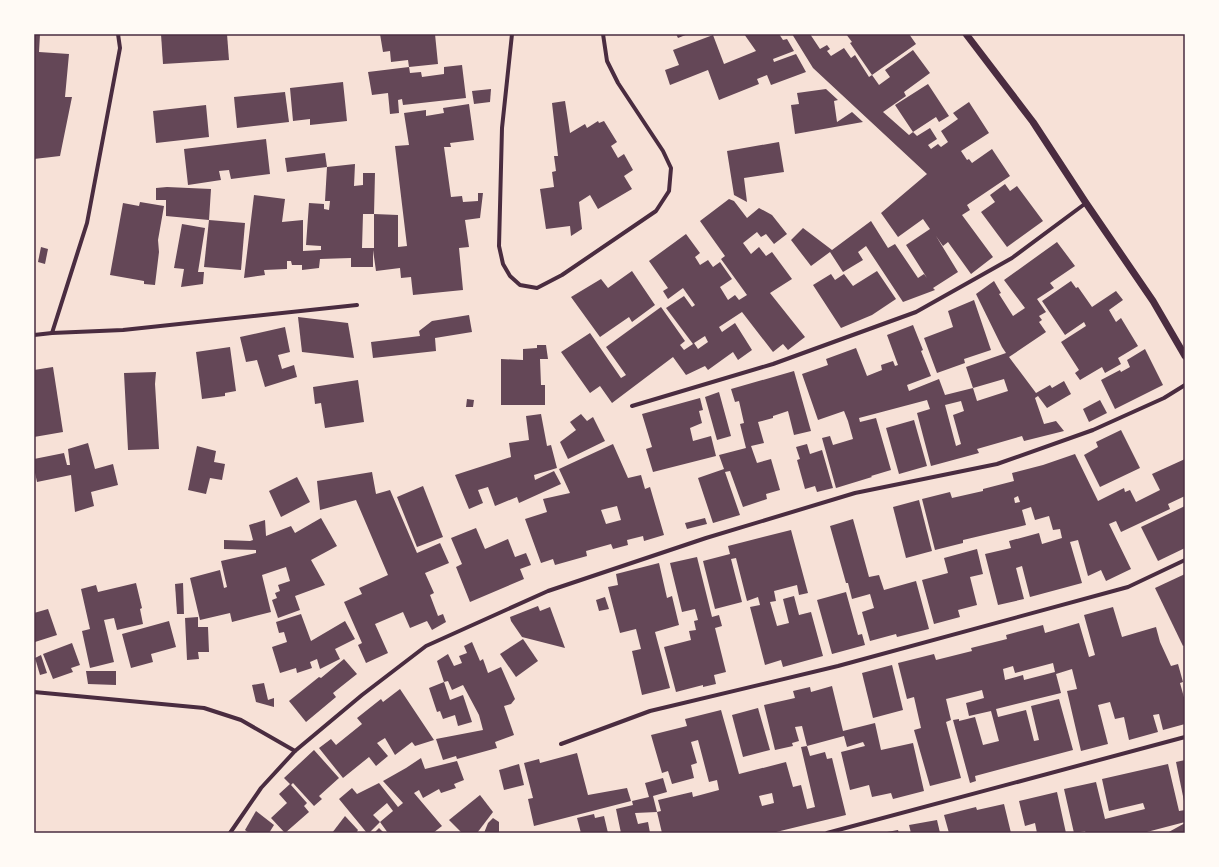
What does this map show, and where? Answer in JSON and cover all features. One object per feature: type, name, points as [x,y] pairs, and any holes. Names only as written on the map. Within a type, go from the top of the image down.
[{"type":"street","points":[[52,333],[87,223],[120,48],[118,34]]},
{"type":"street","points":[[512,34],[502,128],[499,246],[503,264],[510,276],[520,285],[537,288],[562,275],[656,212],[669,191],[671,168],[663,151],[618,83],[607,60],[603,34]]},
{"type":"street","points":[[966,34],[1033,122],[1153,301],[1185,356]]},
{"type":"street","points":[[632,406],[773,364],[916,312],[1012,258],[1086,203]]},
{"type":"street","points":[[34,335],[123,330],[357,305]]},
{"type":"street","points":[[230,833],[261,788],[295,751],[362,695],[426,646],[548,591],[706,538],[855,493],[997,464],[1093,430],[1164,398],[1185,386]]},
{"type":"street","points":[[561,744],[650,711],[838,666],[1128,587],[1185,560]]},
{"type":"street","points":[[34,692],[204,708],[241,720],[295,751]]},
{"type":"street","points":[[827,833],[1185,737]]},
{"type":"building","points":[[34,34],[40,34],[39,52],[69,54],[65,97],[72,97],[60,156],[34,159],[35,98]]},
{"type":"building","points":[[161,34],[227,34],[229,60],[163,64]]},
{"type":"building","points":[[380,34],[435,34],[438,64],[409,67],[408,60],[391,62],[390,51],[383,52]]},
{"type":"building","points":[[676,34],[688,34],[678,38]]},
{"type":"building","points":[[744,34],[779,34],[783,40],[787,39],[794,51],[773,59],[774,62],[796,54],[806,72],[771,85],[767,75],[757,79],[759,84],[719,100],[708,70],[670,85],[665,70],[679,65],[673,50],[713,35],[724,64],[756,51]]},
{"type":"building","points":[[792,34],[810,34],[820,49],[827,45],[830,49],[827,51],[831,56],[844,48],[851,58],[855,55],[869,77],[872,75],[879,85],[890,77],[885,70],[913,50],[930,73],[904,92],[906,96],[883,112],[909,135],[913,132],[917,136],[930,128],[937,139],[928,145],[931,149],[938,144],[941,147],[948,142],[941,131],[958,119],[953,113],[969,102],[989,133],[961,151],[967,160],[969,159],[972,163],[992,149],[1010,176],[967,205],[970,210],[962,215],[993,257],[971,274],[948,242],[943,246],[936,236],[958,272],[933,288],[935,290],[903,302],[866,246],[858,252],[863,260],[843,272],[830,252],[811,266],[791,240],[803,228],[832,250],[871,221],[888,248],[895,244],[918,278],[924,274],[927,278],[906,245],[930,229],[923,219],[898,237],[881,213],[927,174],[813,68]]},
{"type":"building","points":[[846,34],[909,34],[916,44],[872,75],[850,43],[852,42]]},
{"type":"building","points":[[462,65],[466,98],[403,105],[402,99],[398,100],[399,113],[390,114],[388,93],[372,95],[368,72],[409,67],[410,73],[421,72],[422,77],[444,74],[444,67]]},
{"type":"building","points":[[343,82],[347,121],[310,125],[310,119],[293,121],[290,88]]},
{"type":"building","points":[[928,84],[949,116],[939,122],[936,117],[913,132],[895,105]]},
{"type":"building","points":[[491,89],[490,102],[474,104],[472,91]]},
{"type":"building","points":[[826,89],[838,100],[834,101],[837,122],[852,112],[863,122],[795,134],[791,105],[799,104],[797,93]]},
{"type":"building","points":[[285,92],[289,122],[237,128],[234,97]]},
{"type":"building","points":[[565,101],[570,133],[585,124],[587,128],[598,121],[599,123],[604,121],[617,142],[611,146],[618,158],[624,154],[633,170],[624,176],[632,189],[598,209],[590,195],[579,202],[582,229],[571,236],[570,226],[546,229],[540,189],[554,187],[552,172],[556,171],[554,156],[558,156],[552,103]]},
{"type":"building","points":[[469,104],[474,140],[450,143],[451,147],[444,147],[451,197],[462,196],[463,202],[478,201],[478,193],[483,193],[480,218],[465,220],[469,247],[459,248],[463,290],[413,295],[411,277],[401,278],[400,268],[376,271],[373,250],[373,267],[351,267],[351,258],[320,259],[319,268],[302,270],[302,265],[292,265],[291,261],[287,261],[287,269],[264,270],[265,275],[244,278],[254,195],[285,199],[282,222],[303,220],[303,251],[321,250],[321,246],[306,245],[309,203],[324,204],[324,209],[329,210],[330,201],[325,201],[327,167],[355,164],[354,186],[363,185],[363,173],[375,173],[374,214],[398,215],[398,247],[407,246],[395,146],[409,145],[404,113],[426,110],[426,116],[444,113],[443,108]],"holes":[[[363,214],[374,214],[374,248],[362,248]]]},
{"type":"building","points":[[206,105],[209,137],[156,143],[153,111]]},
{"type":"building","points":[[266,139],[270,174],[231,179],[229,170],[219,171],[221,180],[188,185],[184,149]]},
{"type":"building","points":[[779,142],[784,172],[744,178],[747,202],[734,195],[727,151]]},
{"type":"building","points":[[325,153],[327,167],[287,172],[285,158]]},
{"type":"building","points":[[1005,184],[1010,191],[1017,186],[1043,221],[1007,247],[981,212],[995,202],[990,195]]},
{"type":"building","points":[[156,188],[211,189],[209,220],[166,216],[166,200],[156,200]]},
{"type":"building","points":[[729,199],[734,201],[747,218],[759,208],[772,215],[787,234],[774,244],[766,234],[761,237],[757,232],[743,243],[751,254],[759,247],[766,256],[772,252],[792,279],[770,293],[805,337],[788,350],[783,344],[773,352],[742,312],[719,327],[722,332],[735,323],[752,350],[738,360],[733,352],[708,370],[705,366],[686,375],[673,357],[612,403],[600,386],[590,393],[561,352],[590,333],[621,378],[626,375],[606,347],[661,307],[685,341],[680,345],[684,350],[693,344],[666,308],[684,296],[692,307],[695,305],[683,288],[668,299],[663,291],[668,288],[649,261],[686,234],[700,253],[695,257],[700,265],[708,260],[713,267],[720,262],[732,279],[720,287],[728,300],[735,295],[739,300],[747,295],[721,259],[725,256],[700,221]],"holes":[[[705,336],[708,342],[698,349],[694,343]]]},
{"type":"building","points":[[140,202],[164,206],[158,240],[159,252],[155,285],[144,284],[144,281],[110,275],[123,203],[139,206]]},
{"type":"building","points":[[209,220],[245,223],[241,270],[204,267]]},
{"type":"building","points":[[182,224],[205,228],[198,272],[204,272],[203,284],[181,287],[184,269],[174,268]]},
{"type":"building","points":[[1057,242],[1075,266],[1050,283],[1054,288],[1037,299],[1046,312],[1039,316],[1042,320],[1039,322],[1046,332],[1009,357],[1036,393],[1050,385],[1052,388],[1064,381],[1071,394],[1047,408],[1038,396],[1035,398],[1044,424],[1056,421],[1064,431],[1024,441],[1022,436],[977,449],[979,453],[931,466],[917,413],[930,409],[927,400],[859,418],[860,422],[876,418],[891,470],[836,488],[822,438],[830,436],[833,445],[853,439],[848,421],[844,411],[818,420],[802,374],[828,365],[826,359],[856,348],[867,376],[882,370],[881,365],[893,361],[895,366],[898,365],[887,335],[913,325],[931,376],[907,385],[909,391],[939,379],[945,395],[973,388],[966,367],[1006,353],[976,294],[994,281],[1001,293],[999,294],[1013,316],[1025,308],[1004,280]],"holes":[[[1004,379],[1008,391],[977,401],[973,388]],[[961,401],[964,411],[953,415],[961,444],[956,446],[945,405]]]},
{"type":"building","points":[[41,247],[48,249],[45,264],[38,262]]},
{"type":"building","points":[[632,271],[655,305],[632,322],[629,317],[600,337],[571,297],[601,279],[608,288]]},
{"type":"building","points":[[877,271],[896,299],[872,315],[841,328],[813,285],[831,274],[835,280],[844,274],[853,286]]},
{"type":"building","points":[[1071,281],[1076,288],[1078,287],[1092,307],[1116,291],[1123,300],[1109,310],[1116,322],[1121,318],[1138,346],[1118,358],[1121,364],[1105,373],[1102,367],[1080,380],[1075,373],[1079,370],[1061,342],[1086,326],[1084,322],[1065,335],[1042,301]]},
{"type":"building","points":[[974,300],[991,350],[964,359],[965,363],[937,373],[924,338],[953,327],[948,311]]},
{"type":"building","points":[[469,315],[472,332],[435,338],[436,351],[373,358],[371,342],[420,336],[419,331],[432,321]]},
{"type":"building","points":[[298,317],[348,323],[354,358],[302,352]]},
{"type":"building","points":[[285,327],[290,352],[278,355],[282,369],[294,365],[297,377],[265,387],[257,360],[246,362],[240,337]]},
{"type":"building","points":[[537,345],[546,345],[548,359],[540,359],[541,385],[545,385],[545,405],[501,405],[501,359],[523,360],[523,349],[537,348]]},
{"type":"building","points":[[230,347],[236,391],[225,393],[225,396],[202,399],[196,352]]},
{"type":"building","points":[[1145,349],[1163,385],[1115,409],[1101,380],[1120,370],[1121,372],[1130,367],[1127,360]]},
{"type":"building","points":[[53,367],[63,432],[34,437],[34,370]]},
{"type":"building","points":[[794,371],[811,431],[794,435],[788,411],[773,416],[773,418],[758,422],[764,443],[751,446],[757,463],[771,459],[780,490],[766,494],[767,499],[743,507],[730,471],[725,472],[740,515],[713,523],[698,478],[724,469],[719,455],[746,448],[740,424],[744,423],[739,401],[735,402],[731,389]]},
{"type":"building","points":[[156,372],[155,384],[159,449],[128,450],[124,373]]},
{"type":"building","points":[[358,380],[364,422],[325,428],[321,403],[315,404],[313,387]]},
{"type":"building","points":[[719,392],[731,436],[717,440],[705,397]]},
{"type":"building","points":[[700,398],[703,410],[699,411],[702,423],[690,428],[693,441],[711,436],[716,456],[653,472],[646,449],[652,447],[642,414]]},
{"type":"building","points":[[467,399],[474,400],[473,407],[466,407]]},
{"type":"building","points":[[1100,400],[1107,413],[1089,422],[1083,409]]},
{"type":"building","points":[[541,414],[547,446],[551,445],[557,468],[534,475],[535,480],[554,471],[561,484],[519,503],[517,497],[495,506],[488,487],[478,490],[483,503],[469,509],[455,475],[511,457],[509,443],[529,440],[526,416]]},
{"type":"building","points":[[581,414],[587,421],[593,417],[605,441],[568,459],[560,442],[576,430],[570,422]]},
{"type":"building","points":[[914,420],[927,466],[899,474],[886,428]]},
{"type":"building","points":[[1121,430],[1140,468],[1100,487],[1084,455],[1098,447],[1096,442]]},
{"type":"building","points":[[88,443],[95,469],[113,464],[118,485],[91,492],[94,506],[75,512],[71,475],[37,482],[34,459],[64,453],[67,465],[70,465],[68,449]]},
{"type":"building","points":[[613,444],[628,478],[641,475],[645,489],[650,487],[664,535],[644,541],[643,536],[627,540],[628,545],[613,549],[611,544],[586,551],[587,556],[555,565],[553,559],[541,563],[525,519],[547,512],[543,499],[570,493],[559,469]],"holes":[[[617,506],[621,520],[606,524],[601,510]]]},
{"type":"building","points":[[807,444],[810,454],[822,450],[833,488],[817,492],[815,486],[805,489],[797,460],[800,459],[796,447]]},
{"type":"building","points":[[197,446],[216,451],[214,462],[225,464],[222,480],[210,478],[206,494],[188,490]]},
{"type":"building","points":[[1075,454],[1098,501],[1124,488],[1125,492],[1130,490],[1136,502],[1160,490],[1152,474],[1185,459],[1185,496],[1168,504],[1170,509],[1121,532],[1116,521],[1109,524],[1131,569],[1106,581],[1101,570],[1088,576],[1078,540],[1070,542],[1082,583],[1030,597],[1022,566],[1016,568],[1024,599],[998,605],[985,554],[1011,548],[1009,541],[1039,533],[1042,544],[1062,538],[1060,529],[1053,530],[1049,516],[1035,520],[1031,507],[1022,510],[1026,525],[963,540],[963,543],[935,550],[922,499],[950,492],[952,498],[983,491],[983,489],[1014,481],[1012,473],[1043,465]],"holes":[[[1018,496],[1020,502],[1015,503],[1014,498]]]},
{"type":"building","points":[[372,472],[376,494],[390,490],[417,553],[440,543],[449,563],[425,573],[434,593],[430,595],[438,616],[443,614],[446,622],[432,630],[427,621],[410,628],[403,612],[375,624],[388,653],[366,663],[358,645],[362,643],[344,602],[362,594],[359,588],[388,575],[356,500],[320,510],[317,481]]},
{"type":"building","points":[[297,477],[310,502],[281,517],[269,491]]},
{"type":"building","points":[[423,486],[443,537],[417,547],[397,497]]},
{"type":"building","points":[[919,500],[932,551],[906,558],[893,507]]},
{"type":"building","points":[[1185,506],[1185,548],[1158,561],[1141,527]]},
{"type":"building","points":[[321,518],[337,546],[311,560],[325,585],[295,596],[300,610],[278,618],[272,600],[277,598],[275,593],[280,591],[278,585],[290,581],[286,567],[262,575],[271,612],[232,622],[230,613],[200,620],[190,578],[220,570],[224,588],[227,587],[221,561],[256,553],[256,550],[224,549],[224,540],[253,540],[249,525],[265,520],[266,536],[291,526],[295,533]]},
{"type":"building","points":[[705,518],[707,524],[687,529],[685,523]]},
{"type":"building","points":[[853,519],[869,577],[879,575],[884,590],[916,581],[929,629],[897,637],[896,634],[870,641],[862,612],[874,608],[870,594],[852,599],[830,526]]},
{"type":"building","points":[[476,528],[485,549],[508,539],[515,557],[526,553],[531,565],[520,569],[524,579],[470,602],[456,567],[462,564],[451,538]]},
{"type":"building","points":[[791,530],[808,593],[799,595],[797,585],[774,591],[776,601],[770,602],[777,626],[789,623],[783,599],[794,596],[799,615],[811,612],[823,656],[783,667],[781,660],[765,665],[750,607],[760,605],[758,597],[747,601],[736,558],[731,559],[742,602],[715,609],[703,561],[730,554],[728,546]]},
{"type":"building","points":[[977,549],[983,574],[970,577],[977,605],[958,610],[960,617],[934,624],[922,580],[948,573],[944,558]]},
{"type":"building","points":[[697,557],[712,617],[719,615],[722,626],[715,628],[726,672],[714,675],[716,684],[703,687],[703,685],[676,692],[664,647],[691,640],[689,631],[696,630],[694,621],[698,620],[695,609],[682,612],[670,563]]},
{"type":"building","points":[[659,563],[667,598],[672,596],[679,625],[655,632],[670,688],[642,695],[632,651],[641,649],[636,629],[620,633],[608,587],[618,585],[616,574]]},
{"type":"building","points":[[1185,574],[1185,645],[1183,646],[1155,588]]},
{"type":"building","points":[[136,583],[142,608],[140,609],[143,624],[117,630],[114,618],[104,620],[114,662],[90,668],[82,631],[90,629],[81,589],[96,585],[98,592]]},
{"type":"building","points":[[183,583],[184,614],[177,614],[175,584]]},
{"type":"building","points":[[846,592],[858,635],[862,634],[865,645],[832,654],[817,600]]},
{"type":"building","points":[[605,597],[609,609],[599,611],[596,600]]},
{"type":"building","points":[[538,606],[540,611],[550,607],[565,648],[522,637],[511,621],[510,617]]},
{"type":"building","points":[[1113,607],[1122,637],[1156,627],[1160,642],[1171,666],[1178,664],[1183,682],[1180,683],[1185,701],[1185,724],[1163,730],[1159,714],[1153,715],[1158,732],[1129,740],[1124,717],[1115,719],[1110,702],[1098,705],[1108,744],[1081,751],[1067,691],[1077,689],[1072,669],[1056,674],[1061,693],[996,709],[998,717],[1026,710],[1034,741],[1039,740],[1031,706],[1059,699],[1073,750],[975,776],[976,781],[970,783],[953,720],[959,719],[959,721],[975,717],[983,745],[999,741],[991,711],[969,716],[966,703],[984,698],[982,690],[946,699],[951,720],[946,722],[961,778],[930,786],[914,730],[921,728],[914,697],[907,699],[898,663],[934,654],[936,660],[972,651],[971,648],[1007,639],[1006,635],[1043,625],[1045,633],[1079,623],[1089,657],[1095,655],[1084,615]],"holes":[[[1053,663],[1055,672],[1024,680],[1023,675],[1005,680],[1003,669],[1013,666],[1015,673]]]},
{"type":"building","points":[[48,609],[57,635],[35,642],[34,613]]},
{"type":"building","points":[[301,614],[311,641],[345,621],[355,639],[335,649],[340,659],[320,669],[317,659],[310,662],[312,668],[297,673],[296,668],[280,673],[272,647],[287,642],[284,632],[279,633],[276,622]]},
{"type":"building","points":[[198,617],[198,627],[208,627],[209,652],[198,652],[199,659],[187,660],[185,618]]},
{"type":"building","points":[[169,621],[176,647],[151,654],[153,662],[131,668],[122,634]]},
{"type":"building","points":[[523,639],[538,661],[516,677],[500,654]]},
{"type":"building","points":[[472,642],[480,661],[483,659],[488,673],[501,667],[515,699],[511,704],[504,706],[514,735],[495,742],[497,748],[457,759],[456,756],[443,760],[436,739],[483,730],[479,715],[463,685],[452,690],[448,681],[444,682],[437,661],[448,654],[454,666],[462,663],[459,656],[467,653],[464,646]]},
{"type":"building","points":[[72,643],[80,665],[71,668],[73,672],[53,679],[43,654]]},
{"type":"building","points":[[41,655],[47,673],[40,675],[35,658]]},
{"type":"building","points":[[344,659],[357,674],[333,693],[336,697],[306,722],[289,701]]},
{"type":"building","points":[[892,665],[903,710],[873,718],[862,673]]},
{"type":"building","points":[[86,671],[116,671],[116,685],[88,684]]},
{"type":"building","points":[[444,682],[450,700],[463,695],[472,722],[458,726],[455,715],[443,719],[440,711],[437,712],[429,688]]},
{"type":"building","points":[[264,683],[268,700],[274,698],[274,707],[256,702],[252,685]]},
{"type":"building","points":[[832,686],[843,731],[875,723],[881,750],[913,743],[924,791],[893,799],[891,793],[872,797],[869,785],[850,790],[841,752],[865,746],[863,742],[847,747],[844,736],[807,746],[802,726],[795,727],[799,741],[792,743],[793,746],[775,750],[764,705],[795,698],[793,691],[810,687],[811,692]]},
{"type":"building","points":[[400,689],[434,740],[415,746],[412,742],[395,755],[385,738],[377,743],[388,756],[376,766],[369,757],[343,778],[319,748],[331,739],[336,745],[362,724],[357,718],[381,699],[383,702]]},
{"type":"building","points":[[758,708],[770,750],[743,757],[732,715]]},
{"type":"building","points":[[721,710],[739,774],[786,762],[793,787],[801,785],[807,809],[815,807],[801,747],[807,746],[810,756],[825,752],[827,759],[832,758],[846,815],[772,833],[662,833],[657,812],[661,811],[658,800],[692,792],[693,797],[719,790],[717,780],[709,782],[698,740],[691,742],[697,763],[691,765],[694,778],[672,784],[668,771],[662,773],[651,735],[687,726],[685,719]],"holes":[[[772,793],[774,803],[762,806],[759,796]]]},
{"type":"building","points":[[314,750],[339,778],[319,796],[322,799],[314,806],[293,783],[291,785],[307,803],[304,806],[309,812],[285,833],[271,818],[287,803],[279,794],[290,784],[284,778]]},
{"type":"building","points":[[577,753],[588,795],[627,788],[631,801],[534,826],[528,799],[533,798],[524,763],[539,759],[540,763]]},
{"type":"building","points":[[421,758],[425,769],[457,761],[464,780],[454,784],[456,788],[441,793],[439,789],[423,798],[419,790],[414,793],[442,826],[433,833],[388,833],[380,822],[369,833],[367,833],[339,799],[352,788],[357,794],[379,783],[398,807],[403,803],[383,781]],"holes":[[[387,803],[393,811],[380,822],[373,815]]]},
{"type":"building","points":[[1185,760],[1185,801],[1184,801],[1176,762]]},
{"type":"building","points":[[519,764],[524,785],[504,790],[499,770]]},
{"type":"building","points":[[1168,764],[1179,811],[1185,810],[1185,822],[1143,833],[1086,833],[1085,831],[1074,833],[1064,789],[1096,782],[1105,819],[1145,809],[1143,803],[1109,811],[1102,779]]},
{"type":"building","points":[[663,778],[667,792],[653,796],[657,812],[635,813],[638,824],[648,822],[650,833],[621,833],[616,809],[633,805],[632,801],[649,797],[645,783]]},
{"type":"building","points":[[1057,792],[1066,833],[1037,833],[1035,823],[1025,826],[1019,801]]},
{"type":"building","points":[[480,795],[493,812],[477,833],[462,833],[449,820]]},
{"type":"building","points":[[1004,804],[1011,833],[949,833],[944,815],[976,807],[977,810]]},
{"type":"building","points":[[256,811],[274,825],[269,833],[249,833],[245,830]]},
{"type":"building","points":[[594,814],[595,818],[604,816],[608,833],[581,833],[577,818]]},
{"type":"building","points":[[345,816],[358,830],[356,833],[332,833]]},
{"type":"building","points":[[493,818],[499,822],[499,833],[484,833],[488,823]]},
{"type":"building","points":[[937,820],[940,833],[911,833],[909,825]]},
{"type":"building","points":[[1185,823],[1185,833],[1167,833]]},
{"type":"building","points":[[379,828],[384,833],[374,833]]},
{"type":"building","points":[[898,830],[899,833],[887,833],[887,832]]}]
